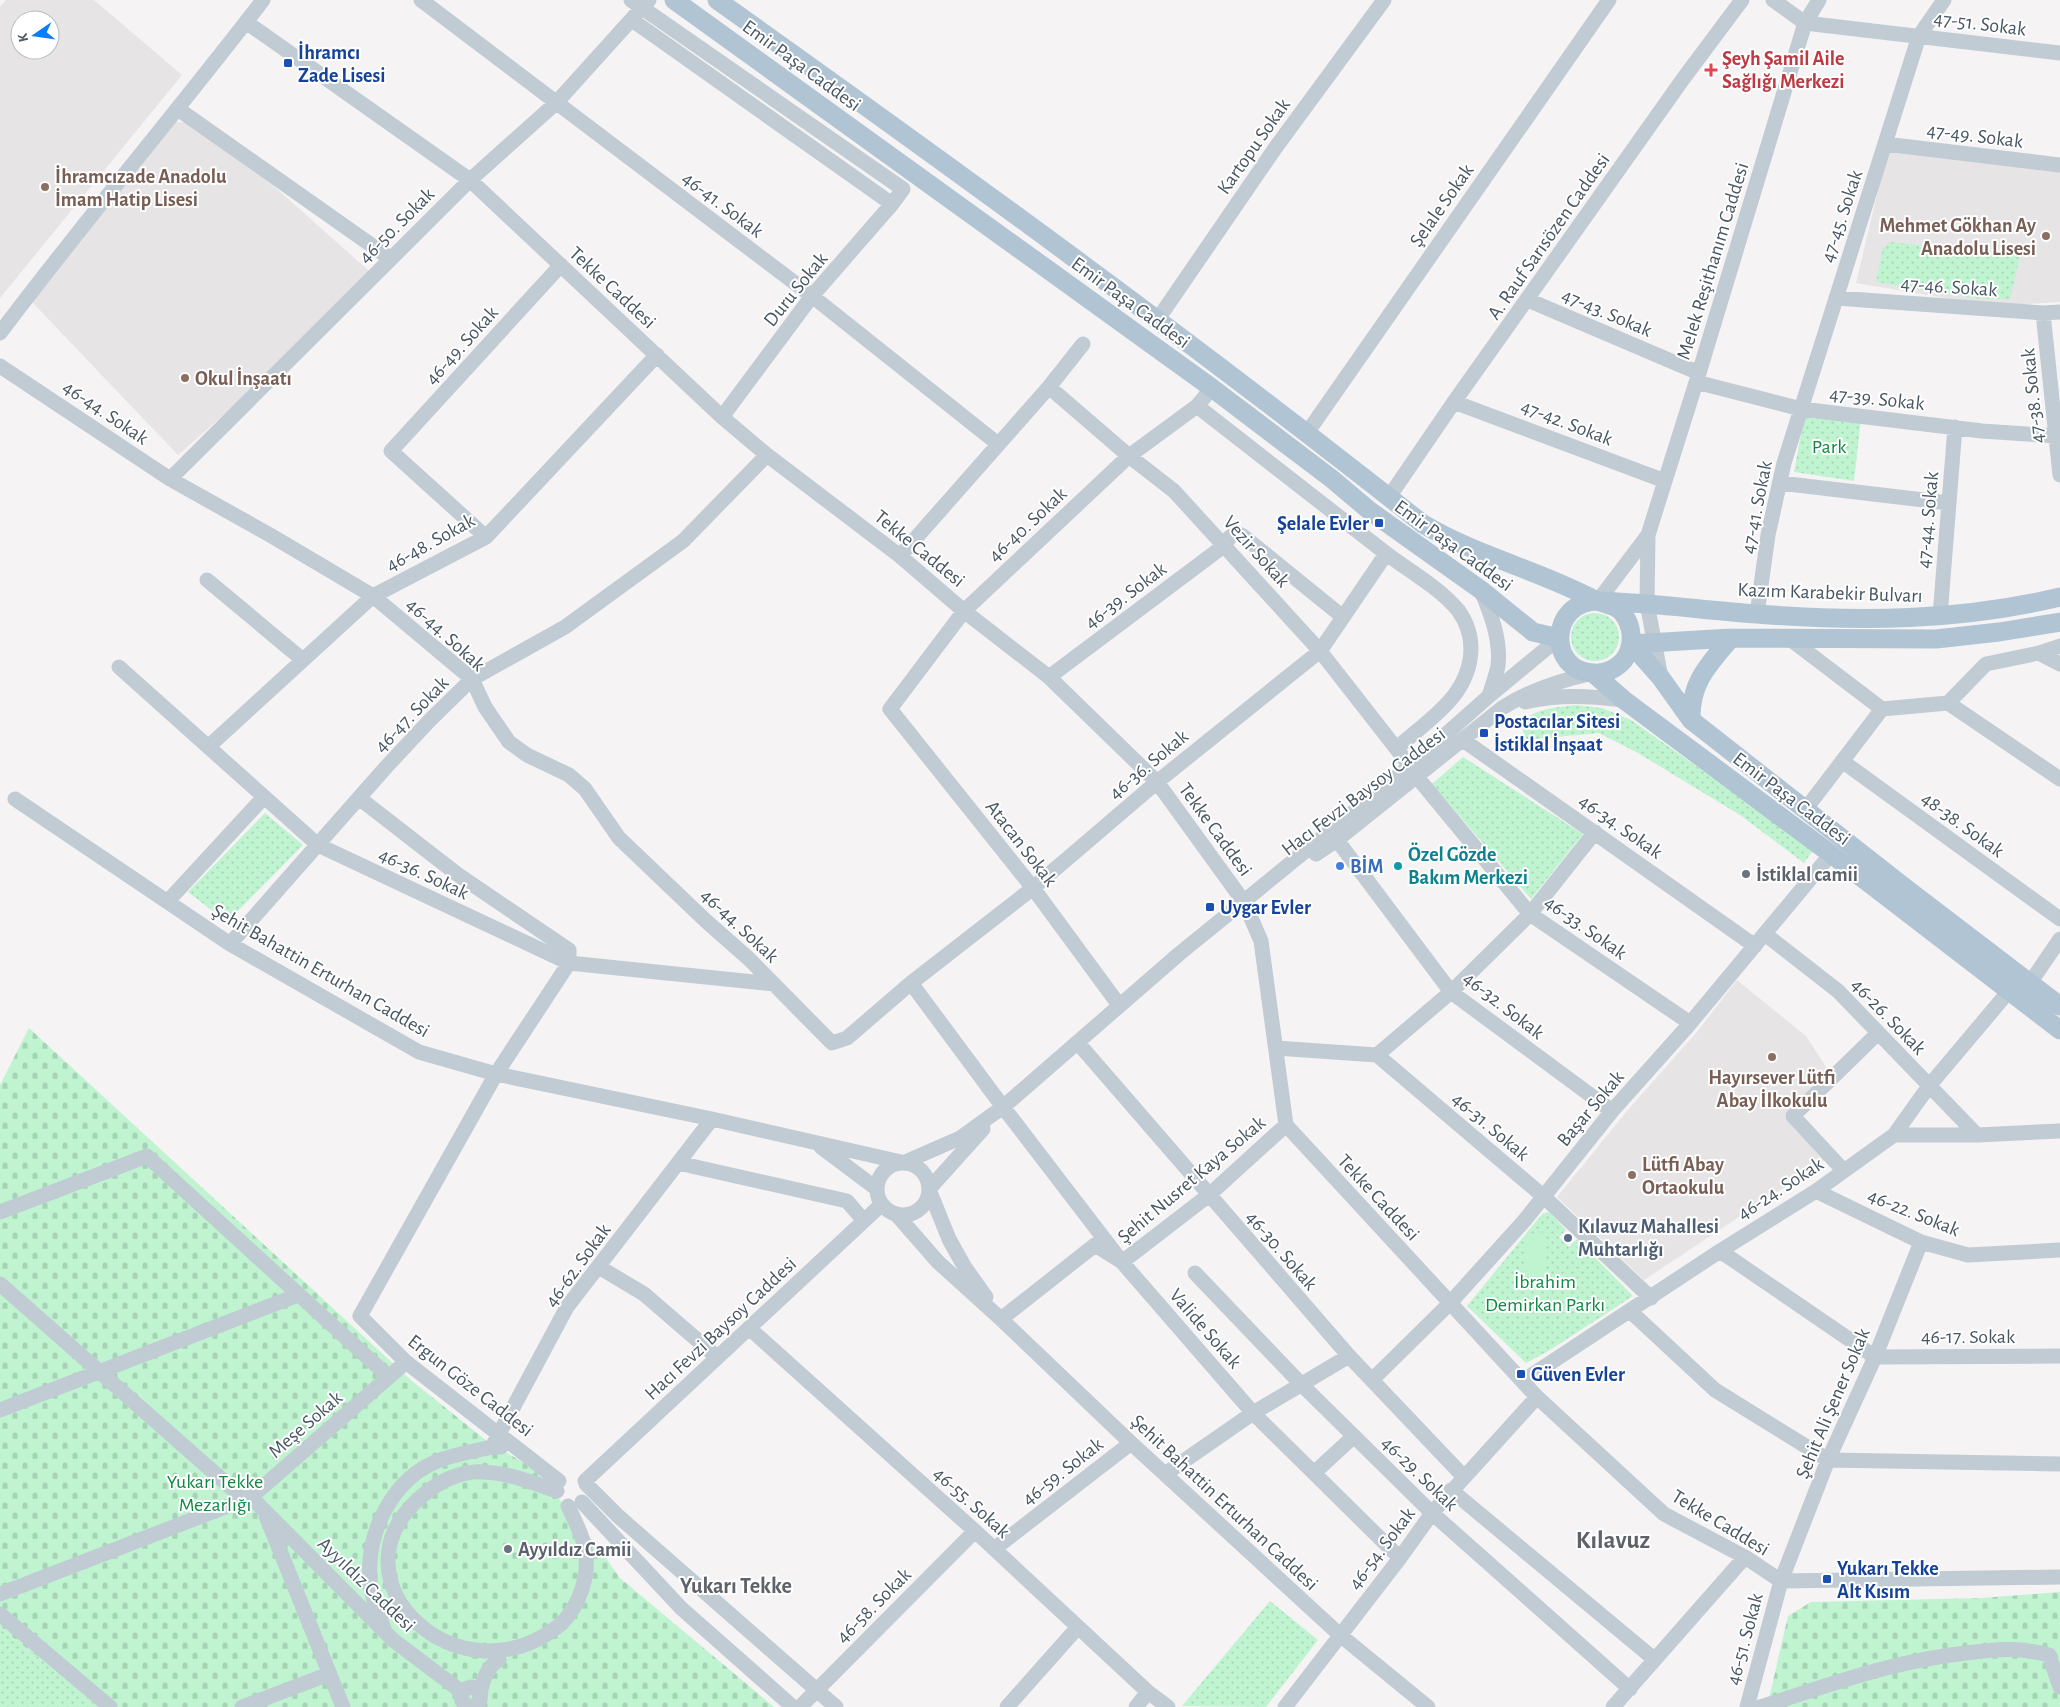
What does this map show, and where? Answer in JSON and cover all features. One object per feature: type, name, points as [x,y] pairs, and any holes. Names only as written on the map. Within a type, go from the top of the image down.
[{"type":"main road","name":"Emir Paşa Caddesi","points":[[674,0],[1212,388],[1332,479],[1370,511],[1481,590],[1534,632],[1559,638]]},
{"type":"main road","name":"Emir Paşa Caddesi","points":[[717,0],[959,172],[1158,319],[1423,524],[1447,538],[1510,565],[1562,582],[1598,601]]},
{"type":"main road","name":"Kazım Karabekir Bulvarı","points":[[1598,601],[1647,603],[1758,614],[1862,619],[1940,616],[1996,610],[2060,597]]},
{"type":"main road","points":[[1598,601],[1611,605],[1624,616],[1630,628],[1631,644],[1626,657],[1617,667],[1604,672],[1593,673],[1581,671],[1570,663],[1562,652],[1559,638],[1563,622],[1573,609],[1585,603],[1598,601]]},
{"type":"main road","points":[[1631,644],[1731,638],[1936,639],[1999,632],[2060,622]]},
{"type":"main road","points":[[1691,720],[1691,705],[1700,678],[1704,670],[1731,638]]},
{"type":"main road","name":"Emir Paşa Caddesi","points":[[1631,644],[1661,678],[1691,720],[2060,1006]]},
{"type":"main road","name":"Emir Paşa Caddesi","points":[[1593,673],[1624,700],[1831,854],[2060,1030]]},
{"type":"street","points":[[0,333],[65,247],[178,109],[263,0]]},
{"type":"street","name":"46-41. Sokak","points":[[421,0],[812,296],[998,444]]},
{"type":"street","name":"Kartopu Sokak","points":[[1158,319],[1276,147],[1384,0]]},
{"type":"street","name":"Şelale Sokak","points":[[1307,433],[1609,0]]},
{"type":"street","name":"A. Rauf Sarısözen Caddesi","points":[[1390,498],[1454,402],[1528,300],[1682,79],[1742,0]]},
{"type":"street","points":[[1773,0],[1806,23]]},
{"type":"street","name":"Melek Reşithanım Caddesi","points":[[1661,678],[1647,603],[1648,535],[1806,23],[1818,0]]},
{"type":"street","name":"47-45. Sokak","points":[[1801,409],[1919,36],[1944,0]]},
{"type":"street","name":"46-50. Sokak","points":[[170,479],[470,180],[556,103],[632,20],[641,3]]},
{"type":"street","name":"Duru Sokak","points":[[641,3],[902,189],[892,204],[812,296],[722,417]]},
{"type":"street","points":[[632,20],[892,204]]},
{"type":"street","name":"Tekke Caddesi","points":[[246,22],[470,180],[722,417],[767,455],[900,556],[964,611],[1049,677],[1157,782],[1244,902],[1261,940],[1286,1125],[1537,1397],[1664,1514],[1745,1557],[1781,1581],[2060,1577]]},
{"type":"street","name":"47-51. Sokak","points":[[1806,23],[2060,53]]},
{"type":"street","points":[[178,109],[391,259]]},
{"type":"street","name":"47-49. Sokak","points":[[1885,144],[2060,165]]},
{"type":"street","name":"46-49. Sokak","points":[[486,537],[391,451],[561,265]]},
{"type":"street","name":"47-46. Sokak","points":[[1836,298],[2043,313],[2060,312]]},
{"type":"street","name":"47-43. Sokak","points":[[1528,300],[1698,377]]},
{"type":"street","name":"47-38. Sokak","points":[[2043,313],[2056,395],[2056,436],[2060,475]]},
{"type":"street","points":[[900,556],[1049,387],[1083,344]]},
{"type":"street","name":"46-48. Sokak","points":[[208,747],[373,596],[486,537],[657,356]]},
{"type":"street","name":"46-44. Sokak","points":[[0,366],[170,479],[373,596],[472,679],[485,707],[510,742],[527,755],[569,775],[585,788],[619,838],[706,921],[748,958],[832,1043],[847,1038],[911,982]]},
{"type":"street","name":"47-39. Sokak","points":[[1698,377],[1801,409],[1982,431],[2056,436]]},
{"type":"street","name":"Vezir Sokak","points":[[1049,387],[1128,456],[1174,491],[1320,651],[1414,772]]},
{"type":"street","name":"46-40. Sokak","points":[[890,709],[964,611],[1128,456],[1197,406],[1212,388]]},
{"type":"street","name":"47-42. Sokak","points":[[1454,402],[1665,480]]},
{"type":"street","points":[[1197,406],[1386,554],[1439,592],[1456,608],[1470,636],[1471,647],[1467,677],[1448,703],[1397,748]]},
{"type":"street","name":"47-41. Sokak","points":[[1758,614],[1768,535],[1780,483],[1801,409]]},
{"type":"street","name":"47-44. Sokak","points":[[1940,616],[1955,427]]},
{"type":"street","name":"46-47. Sokak","points":[[230,944],[430,720],[472,679],[564,627],[683,541],[767,455]]},
{"type":"street","points":[[1780,483],[1949,503]]},
{"type":"street","name":"46-39. Sokak","points":[[1049,677],[1225,545],[1230,537],[1236,533],[1243,536],[1343,617]]},
{"type":"street","name":"Melek Reşithanım Caddesi","points":[[1598,601],[1648,535]]},
{"type":"street","name":"46-36. Sokak","points":[[911,982],[1033,888],[1157,782],[1320,651],[1386,554]]},
{"type":"street","points":[[207,580],[303,660]]},
{"type":"street","name":"Hacı Fevzi Baysoy Caddesi","points":[[1481,590],[1493,623],[1498,647],[1498,667],[1488,696]]},
{"type":"street","name":"Hacı Fevzi Baysoy Caddesi","points":[[1244,902],[1337,840],[1414,772],[1488,696],[1559,638]]},
{"type":"street","points":[[1790,639],[1882,709],[1948,703],[2060,779]]},
{"type":"street","points":[[1948,703],[1986,664],[2038,653],[2060,646]]},
{"type":"street","points":[[2038,653],[2060,664]]},
{"type":"street","name":"46-36. Sokak","points":[[119,667],[318,845],[568,963],[774,984]]},
{"type":"street","name":"Hacı Fevzi Baysoy Caddesi","points":[[902,1162],[960,1138],[1003,1107],[1178,954],[1414,772],[1463,740],[1502,708],[1519,697],[1541,688],[1593,673]]},
{"type":"street","name":"Hacı Fevzi Baysoy Caddesi","points":[[1502,708],[1543,698],[1582,695],[1624,700]]},
{"type":"street","name":"Atacan Sokak","points":[[890,709],[1033,888],[1119,1005]]},
{"type":"street","points":[[1805,810],[1882,709]]},
{"type":"street","name":"46-34. Sokak","points":[[1463,740],[1595,832],[1760,940]]},
{"type":"street","name":"48-38. Sokak","points":[[1842,761],[2060,919]]},
{"type":"street","name":"46-33. Sokak","points":[[1414,772],[1530,914],[1690,1023]]},
{"type":"street","points":[[168,901],[264,797]]},
{"type":"street","points":[[359,798],[456,874],[569,950],[568,963],[496,1074]]},
{"type":"street","name":"Şehit Bahattin Erturhan Caddesi","points":[[14,799],[230,944],[419,1052],[496,1074],[712,1119],[902,1162]]},
{"type":"street","points":[[1276,1048],[1377,1055],[1451,992],[1530,914],[1595,832]]},
{"type":"street","name":"46-32. Sokak","points":[[1337,840],[1451,992],[1612,1111]]},
{"type":"street","name":"Başar Sokak","points":[[1372,1380],[1450,1303],[1524,1221],[1612,1111],[1690,1023],[1831,854]]},
{"type":"street","name":"46-26. Sokak","points":[[1760,940],[1838,991],[1977,1135]]},
{"type":"street","points":[[2030,983],[2060,940]]},
{"type":"street","name":"Valide Sokak","points":[[911,982],[1003,1107],[1122,1262],[1253,1413],[1400,1558]]},
{"type":"street","name":"46-24. Sokak","points":[[1523,1381],[1651,1298],[1720,1250],[1816,1191],[1894,1135],[1929,1086],[2009,991]]},
{"type":"street","points":[[1844,1171],[1793,1116],[1878,1034]]},
{"type":"street","name":"46-30. Sokak","points":[[1078,1043],[1208,1196],[1349,1356],[1464,1477]]},
{"type":"street","name":"46-31. Sokak","points":[[1377,1055],[1543,1196],[1651,1298]]},
{"type":"street","name":"Ergun Göze Caddesi","points":[[496,1074],[360,1316],[406,1362],[496,1441],[519,1448],[558,1486]]},
{"type":"street","name":"Hacı Fevzi Baysoy Caddesi","points":[[930,1190],[1003,1107]]},
{"type":"street","name":"46-62. Sokak","points":[[496,1441],[567,1307],[712,1119]]},
{"type":"street","name":"Şehit Nusret Kaya Sokak","points":[[1001,1319],[1095,1245],[1122,1262],[1208,1196],[1286,1125]]},
{"type":"street","points":[[1894,1135],[1977,1135],[2060,1131]]},
{"type":"street","name":"Şehit Bahattin Erturhan Caddesi","points":[[814,1142],[877,1189]]},
{"type":"street","points":[[0,1212],[147,1156],[389,1377]]},
{"type":"street","points":[[902,1162],[914,1164],[922,1170],[928,1180],[930,1190],[925,1204],[917,1211],[908,1215],[896,1214],[882,1204],[877,1189],[879,1178],[884,1171],[892,1165],[902,1162]]},
{"type":"street","points":[[678,1163],[847,1201],[864,1221]]},
{"type":"street","name":"Şehit Bahattin Erturhan Caddesi","points":[[930,1190],[949,1238],[964,1266],[1001,1319]]},
{"type":"street","name":"46-22. Sokak","points":[[1816,1191],[1921,1242],[1968,1255],[2060,1250]]},
{"type":"street","name":"Hacı Fevzi Baysoy Caddesi","points":[[585,1482],[882,1204]]},
{"type":"street","name":"Şehit Bahattin Erturhan Caddesi","points":[[896,1214],[938,1262],[1001,1319],[1131,1443],[1340,1635],[1428,1707]]},
{"type":"street","name":"Şehit Ali Şener Sokak","points":[[1781,1581],[1828,1460],[1875,1357],[1921,1242]]},
{"type":"street","points":[[1720,1250],[1875,1357]]},
{"type":"street","points":[[599,1267],[644,1294],[717,1357]]},
{"type":"street","name":"46-29. Sokak","points":[[1196,1273],[1302,1385],[1432,1513],[1630,1689]]},
{"type":"street","name":"Ayyıldız Caddesi","points":[[0,1284],[99,1372],[247,1498],[263,1509],[393,1640],[474,1700]]},
{"type":"street","points":[[0,1410],[298,1294]]},
{"type":"street","points":[[1630,1311],[1715,1390],[1828,1460],[2060,1464]]},
{"type":"street","name":"46-55. Sokak","points":[[748,1328],[975,1531],[1148,1692],[1168,1707]]},
{"type":"street","points":[[1165,1474],[1253,1413],[1349,1356]]},
{"type":"street","name":"46-17. Sokak","points":[[1875,1357],[2060,1356]]},
{"type":"street","name":"Meşe Sokak","points":[[0,1594],[247,1498],[406,1362]]},
{"type":"street","name":"46-54. Sokak","points":[[1285,1707],[1400,1558],[1432,1513],[1537,1397]]},
{"type":"street","points":[[1314,1473],[1354,1436]]},
{"type":"street","points":[[386,1633],[370,1583],[371,1548],[380,1519],[390,1501],[401,1487],[418,1472],[439,1460],[496,1441]]},
{"type":"street","name":"46-59. Sokak","points":[[994,1549],[1131,1443]]},
{"type":"street","points":[[558,1486],[483,1471],[472,1472],[445,1481],[429,1490],[405,1514],[397,1530],[388,1558],[389,1574],[395,1600],[400,1612],[412,1627],[433,1646],[447,1654],[478,1662],[515,1656],[534,1648],[549,1637],[578,1602],[585,1573],[585,1548],[575,1504]]},
{"type":"street","points":[[793,1707],[681,1608],[575,1504],[561,1501],[558,1486],[563,1477],[580,1476],[618,1516],[836,1707]]},
{"type":"street","points":[[575,1504],[588,1493],[585,1482]]},
{"type":"street","name":"46-29. Sokak","points":[[1451,1490],[1654,1659]]},
{"type":"street","points":[[263,1509],[343,1707]]},
{"type":"street","name":"46-58. Sokak","points":[[800,1707],[975,1531]]},
{"type":"street","points":[[1613,1707],[1745,1557]]},
{"type":"street","points":[[662,1588],[679,1570]]},
{"type":"street","name":"46-51. Sokak","points":[[1747,1707],[1781,1581]]},
{"type":"street","points":[[681,1608],[700,1588]]},
{"type":"street","points":[[0,1614],[110,1707]]},
{"type":"street","points":[[1007,1707],[1078,1627]]},
{"type":"street","points":[[1760,1707],[1888,1666],[1926,1657],[2000,1649],[2027,1649],[2049,1655],[2060,1687]]},
{"type":"street","points":[[470,1660],[475,1675],[474,1700]]},
{"type":"street","points":[[474,1700],[489,1667],[499,1660]]},
{"type":"street","points":[[242,1707],[329,1674]]},
{"type":"street","points":[[1136,1707],[1148,1692]]},
{"type":"shaded area","name":"İhramcızade Anadolu İmam Hatip Lisesi","points":[[6,0],[94,0],[182,75],[0,298],[0,7]]},
{"type":"shaded area","name":"Okul İnşaatı","points":[[174,121],[190,124],[277,189],[378,279],[178,455],[32,302]]},
{"type":"shaded area","points":[[1888,148],[2060,171],[2060,302],[1993,306],[1856,283]]},
{"type":"shaded area","points":[[1737,980],[1806,1036],[1833,1078],[1785,1116],[1825,1160],[1644,1280],[1557,1197],[1627,1111],[1696,1033]]},
{"type":"green space","points":[[1891,242],[2020,256],[2010,299],[1980,299],[1876,282],[1883,248]]},
{"type":"green space","name":"Park","points":[[1805,413],[1861,419],[1854,481],[1794,472]]},
{"type":"green space","points":[[1595,613],[1604,615],[1612,620],[1617,628],[1619,637],[1617,646],[1612,654],[1604,659],[1595,661],[1586,659],[1578,654],[1573,646],[1571,637],[1573,628],[1578,620],[1586,615]]},
{"type":"green space","points":[[1575,705],[1602,708],[1631,720],[1814,849],[1804,863],[1740,815],[1638,753],[1599,733],[1534,739],[1527,744],[1521,723],[1527,718],[1546,709]]},
{"type":"green space","points":[[1463,757],[1583,834],[1531,899],[1432,784]]},
{"type":"green space","points":[[265,813],[303,845],[227,922],[188,892]]},
{"type":"green space","name":"Yukarı Tekke Mezarlığı","points":[[29,1028],[412,1381],[487,1441],[536,1470],[620,1578],[774,1707],[98,1707],[53,1668],[0,1628],[0,1085]]},
{"type":"green space","name":"İbrahim Demirkan Parkı","points":[[1549,1212],[1566,1230],[1559,1237],[1569,1247],[1577,1239],[1633,1296],[1547,1352],[1526,1363],[1467,1306],[1542,1214]]},
{"type":"green space","points":[[1546,1232],[1544,1277],[1524,1276],[1526,1234]]},
{"type":"green space","points":[[2060,1592],[2060,1707],[1767,1707],[1788,1616],[1811,1602],[1981,1598]]},
{"type":"green space","points":[[1270,1601],[1318,1640],[1266,1707],[1182,1706]]},
{"type":"green space","points":[[0,1628],[53,1668],[98,1707],[0,1707]]},
{"type":"place","name":"İhramcı Zade Lisesi","points":[[288,63]]},
{"type":"place","name":"Şeyh Şamil Aile Sağlığı Merkezi","points":[[1711,70]]},
{"type":"place","name":"İhramcızade Anadolu İmam Hatip Lisesi","points":[[45,187]]},
{"type":"place","name":"Mehmet Gökhan Ay Anadolu Lisesi","points":[[2046,236]]},
{"type":"place","name":"Okul İnşaatı","points":[[185,378]]},
{"type":"place","name":"Şelale Evler","points":[[1379,523]]},
{"type":"place","name":"Postacılar Sitesi İstiklal İnşaat","points":[[1484,733]]},
{"type":"place","name":"BİM","points":[[1340,866]]},
{"type":"place","name":"Özel Gözde Bakım Merkezi","points":[[1398,866]]},
{"type":"place","name":"İstiklal camii","points":[[1746,874]]},
{"type":"place","name":"Uygar Evler","points":[[1210,907]]},
{"type":"place","name":"Hayırsever Lütfi Abay İlkokulu","points":[[1772,1057]]},
{"type":"place","name":"Lütfi Abay Ortaokulu","points":[[1632,1175]]},
{"type":"place","name":"Kılavuz Mahallesi Muhtarlığı","points":[[1568,1238]]},
{"type":"place","name":"Güven Evler","points":[[1521,1374]]},
{"type":"place","name":"Ayyıldız Camii","points":[[508,1549]]},
{"type":"place","name":"Yukarı Tekke Alt Kısım","points":[[1827,1579]]},
{"type":"district","name":"Kılavuz","points":[[1613,1539]]},
{"type":"district","name":"Yukarı Tekke","points":[[736,1585]]}]
